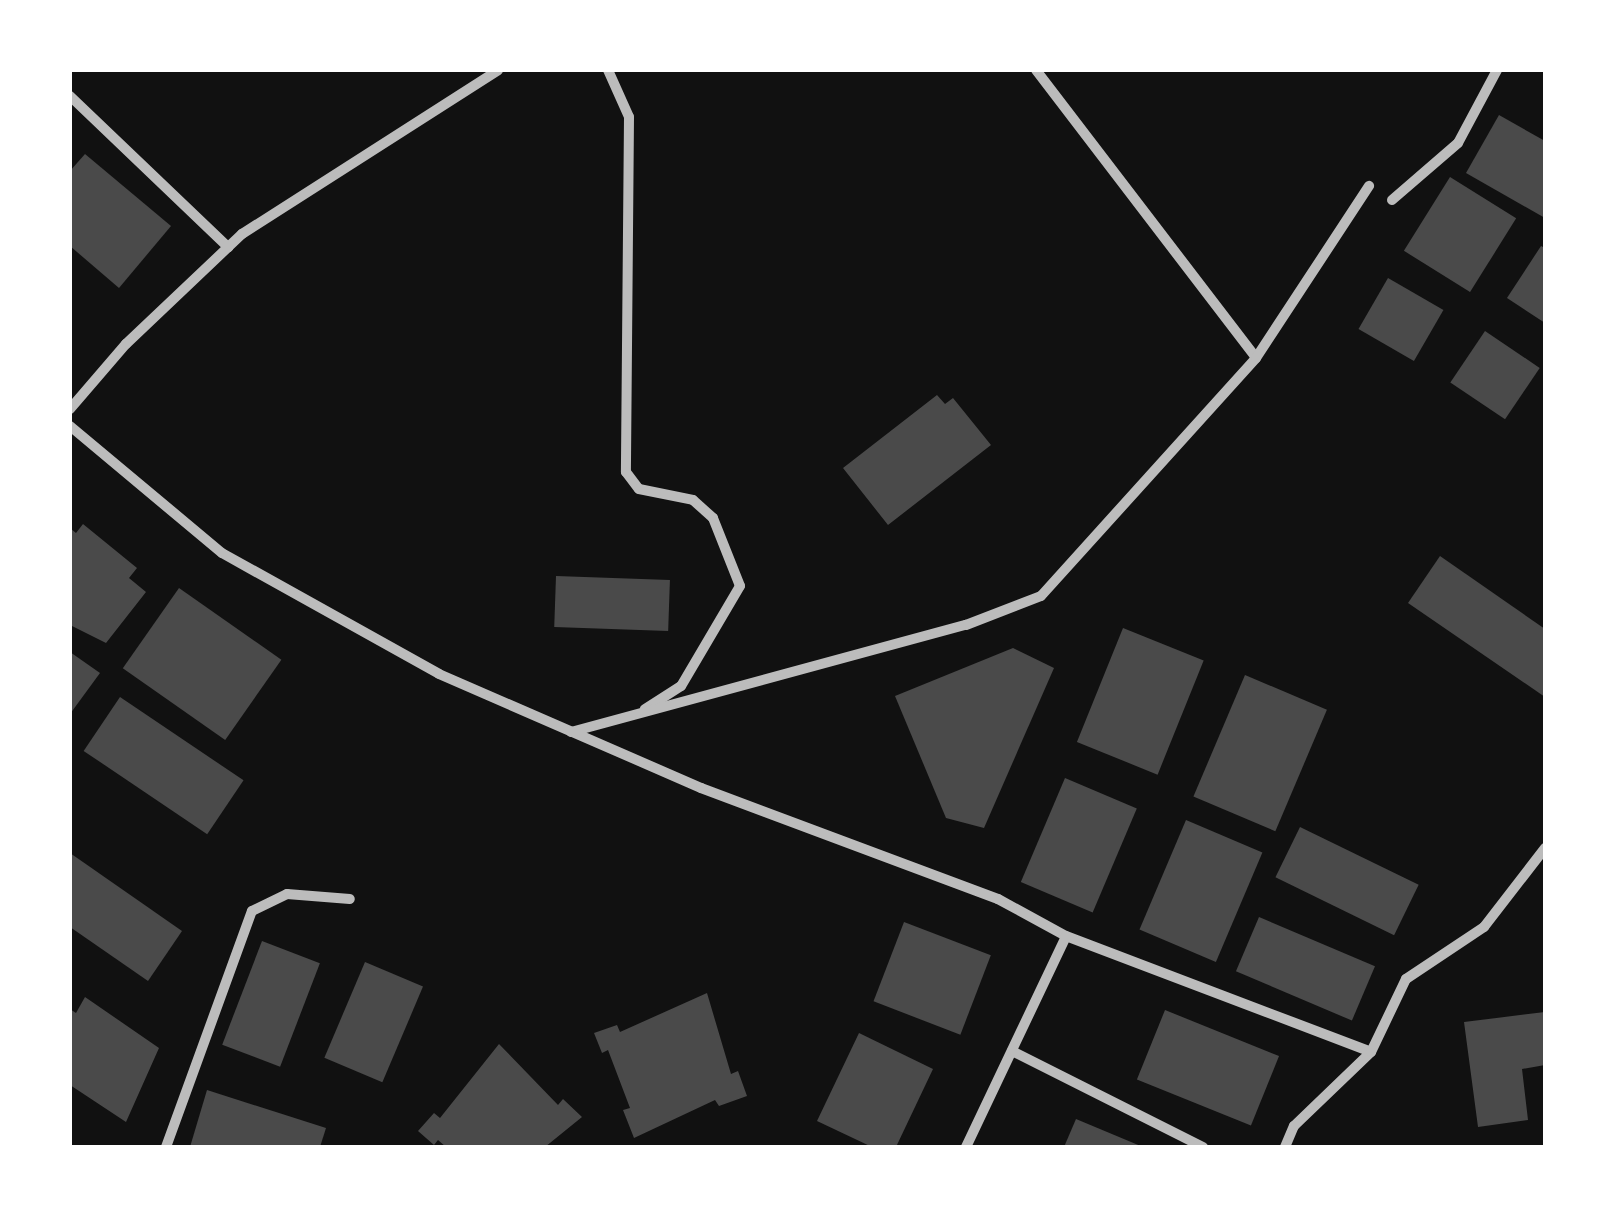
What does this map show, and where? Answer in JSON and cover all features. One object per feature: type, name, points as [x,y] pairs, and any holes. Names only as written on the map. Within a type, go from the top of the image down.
[{"type":"street","points":[[70,409],[126,344],[228,247],[498,70]]},
{"type":"street","points":[[608,70],[629,117],[626,472],[639,489],[693,500],[713,518],[740,586],[681,686],[640,712]]},
{"type":"street","points":[[1036,70],[1256,358]]},
{"type":"street","points":[[1392,200],[1458,144],[1497,70]]},
{"type":"street","points":[[70,96],[228,247]]},
{"type":"street","points":[[571,732],[966,625],[1041,596],[1256,358],[1369,186]]},
{"type":"street","points":[[70,426],[222,553],[439,674],[571,732],[998,899],[1066,936],[1371,1052]]},
{"type":"street","points":[[1284,1147],[1294,1126],[1371,1052],[1406,979],[1484,927],[1545,848]]},
{"type":"street","points":[[166,1147],[252,911],[286,894],[350,899]]},
{"type":"street","points":[[966,1147],[1066,936]]},
{"type":"street","points":[[1012,1050],[1203,1147]]},
{"type":"building","points":[[1499,115],[1545,141],[1545,218],[1466,173]]},
{"type":"building","points":[[85,154],[171,226],[119,288],[70,246],[70,171]]},
{"type":"building","points":[[1450,177],[1516,218],[1470,292],[1404,251]]},
{"type":"building","points":[[1541,246],[1545,248],[1545,323],[1507,298]]},
{"type":"building","points":[[1388,278],[1443,310],[1414,361],[1358,329]]},
{"type":"building","points":[[1485,331],[1540,368],[1505,419],[1450,382]]},
{"type":"building","points":[[937,395],[945,404],[953,398],[991,445],[888,525],[843,468]]},
{"type":"building","points":[[83,524],[137,568],[129,578],[146,592],[106,643],[70,625],[70,528],[76,533]]},
{"type":"building","points":[[1440,556],[1545,629],[1545,697],[1408,603]]},
{"type":"building","points":[[556,576],[670,580],[668,631],[554,627]]},
{"type":"building","points":[[179,588],[281,660],[225,740],[123,668]]},
{"type":"building","points":[[1123,628],[1204,661],[1158,775],[1077,742]]},
{"type":"building","points":[[1013,648],[1054,668],[984,828],[946,818],[895,696]]},
{"type":"building","points":[[70,652],[100,673],[70,714]]},
{"type":"building","points":[[1245,675],[1327,710],[1275,831],[1193,797]]},
{"type":"building","points":[[120,697],[244,780],[207,834],[84,751]]},
{"type":"building","points":[[1065,778],[1137,808],[1093,912],[1021,882]]},
{"type":"building","points":[[1186,820],[1262,852],[1216,962],[1140,930]]},
{"type":"building","points":[[1300,827],[1419,885],[1394,935],[1275,877]]},
{"type":"building","points":[[70,853],[182,931],[148,981],[70,927]]},
{"type":"building","points":[[1259,917],[1375,966],[1352,1021],[1236,971]]},
{"type":"building","points":[[904,922],[991,955],[960,1035],[874,1001]]},
{"type":"building","points":[[262,941],[320,963],[280,1067],[222,1045]]},
{"type":"building","points":[[365,962],[423,987],[382,1082],[324,1058]]},
{"type":"building","points":[[707,993],[731,1074],[738,1071],[747,1096],[719,1106],[715,1100],[634,1138],[623,1110],[630,1108],[608,1050],[602,1053],[594,1033],[617,1025],[620,1032]]},
{"type":"building","points":[[85,997],[159,1048],[126,1122],[70,1085],[70,1009],[76,1013]]},
{"type":"building","points":[[1165,1010],[1279,1056],[1251,1126],[1137,1080]]},
{"type":"building","points":[[1545,1012],[1545,1065],[1522,1069],[1528,1120],[1478,1127],[1464,1022]]},
{"type":"building","points":[[859,1033],[933,1069],[896,1147],[872,1147],[817,1121]]},
{"type":"building","points":[[499,1044],[558,1105],[563,1099],[582,1117],[545,1147],[446,1147],[438,1140],[434,1145],[418,1131],[434,1113],[440,1118]]},
{"type":"building","points":[[207,1090],[326,1128],[320,1147],[190,1147]]},
{"type":"building","points":[[1076,1119],[1143,1147],[1064,1147]]}]
